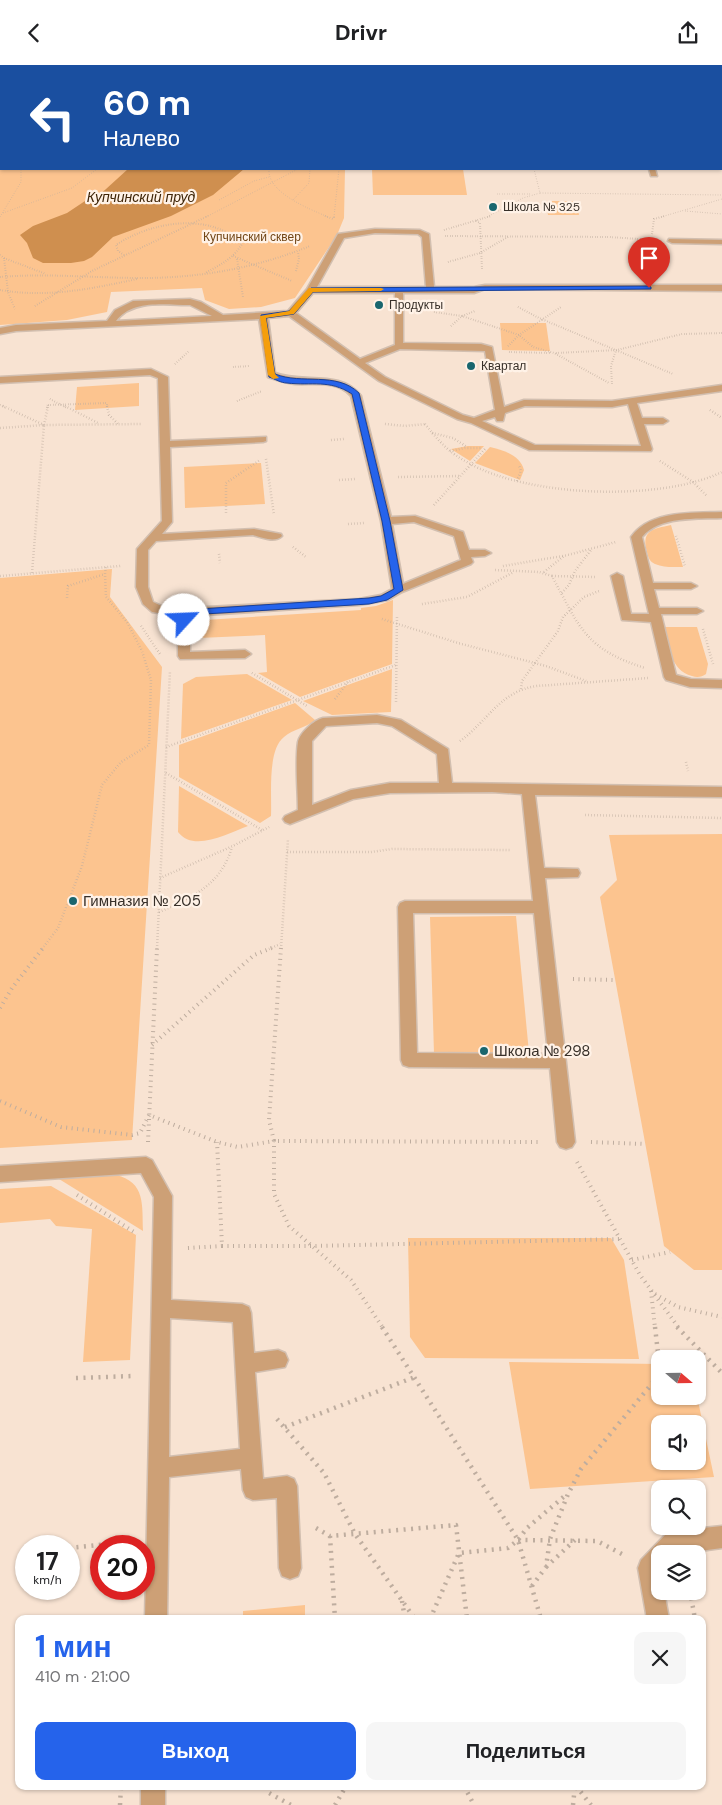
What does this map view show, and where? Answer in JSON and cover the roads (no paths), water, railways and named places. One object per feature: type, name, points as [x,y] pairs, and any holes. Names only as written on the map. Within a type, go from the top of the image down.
[{"type":"lane","points":[[291,313],[311,290],[342,237],[346,234],[363,234],[375,231],[420,232],[426,236],[430,290]]},
{"type":"lane","points":[[672,241],[722,242]]},
{"type":"lane","points":[[311,290],[474,290],[485,287],[722,288]]},
{"type":"lane","points":[[399,289],[399,346]]},
{"type":"lane","points":[[110,323],[118,312],[133,304],[170,298],[198,304],[220,317]]},
{"type":"lane","points":[[3,330],[291,313],[395,386],[458,416],[474,421],[533,448],[647,449],[632,401]]},
{"type":"lane","points":[[263,316],[271,375],[286,381],[324,382],[348,387],[356,396],[386,521],[398,590]]},
{"type":"lane","points":[[359,362],[399,346],[481,347],[490,351],[500,410],[499,434]]},
{"type":"lane","points":[[0,379],[152,372],[163,377],[167,522],[143,549],[142,595],[145,602],[152,609],[160,612],[184,613],[369,601],[384,598],[466,558],[486,553]]},
{"type":"lane","points":[[474,421],[500,410],[524,403],[612,404],[722,388]]},
{"type":"lane","points":[[638,421],[663,421]]},
{"type":"lane","points":[[166,444],[263,439]]},
{"type":"lane","points":[[722,515],[671,519],[643,529],[636,537],[670,677],[690,683],[722,684]]},
{"type":"lane","points":[[386,521],[415,519],[459,534],[466,558]]},
{"type":"lane","points":[[152,538],[254,532],[267,536],[277,536]]},
{"type":"lane","points":[[618,580],[626,618],[697,611]]},
{"type":"lane","points":[[648,586],[690,586]]},
{"type":"lane","points":[[184,613],[184,656],[245,654]]},
{"type":"lane","points":[[305,811],[306,741],[317,726],[331,720],[377,719],[396,723],[443,752],[446,786]]},
{"type":"lane","points":[[290,819],[305,811],[352,795],[390,788],[446,786],[528,790],[722,792]]},
{"type":"lane","points":[[528,790],[566,1142]]},
{"type":"lane","points":[[537,873],[573,873]]},
{"type":"lane","points":[[541,907],[405,907],[410,1060],[557,1061]]},
{"type":"lane","points":[[0,1174],[146,1165],[163,1196],[156,1615]]},
{"type":"lane","points":[[160,1308],[242,1313],[253,1490],[287,1486],[290,1568]]},
{"type":"lane","points":[[245,1364],[278,1360]]},
{"type":"lane","points":[[158,1468],[251,1458]]},
{"type":"lane","points":[[671,1545],[674,1542],[722,1537]]},
{"type":"lane","points":[[658,1600],[658,1615]]},
{"type":"lane","points":[[153,1790],[153,1805]]},
{"type":"water","name":"Купчинский пруд","points":[[127,170],[243,170],[213,195],[171,216],[113,237],[92,257],[84,261],[43,263],[33,258],[27,243],[20,235],[33,226],[67,213],[85,201],[95,199]]},
{"type":"place","name":"Школа № 325","points":[[493,207]]},
{"type":"place","name":"Продукты","points":[[379,305]]},
{"type":"place","name":"Квартал","points":[[471,366]]},
{"type":"place","name":"Гимназия № 205","points":[[73,901]]},
{"type":"place","name":"Школа № 298","points":[[484,1051]]},
{"type":"park label","name":"Купчинский сквер","points":[[252,237]]}]
